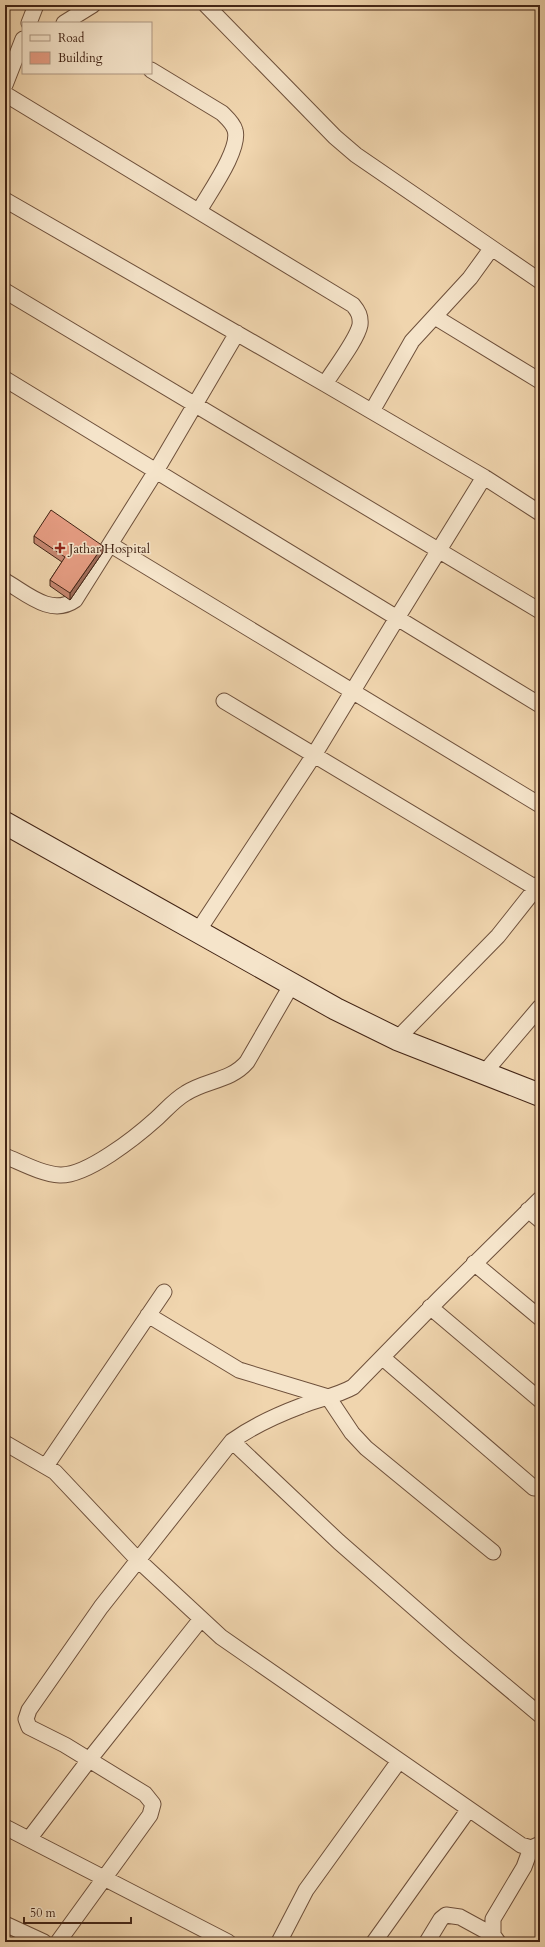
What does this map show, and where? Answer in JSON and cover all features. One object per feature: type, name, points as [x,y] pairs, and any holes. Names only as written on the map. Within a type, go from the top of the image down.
[{"type":"street","points":[[29,22],[36,5]]},
{"type":"street","points":[[69,22],[93,5]]},
{"type":"street","points":[[206,5],[334,137],[384,176],[540,281]]},
{"type":"street","points":[[5,85],[22,46]]},
{"type":"street","points":[[152,71],[222,114],[230,121],[236,130],[236,142],[231,156],[199,211]]},
{"type":"street","points":[[5,94],[342,296],[353,305],[360,313],[360,324],[355,337],[325,384]]},
{"type":"street","points":[[5,200],[372,411],[484,477],[540,513]]},
{"type":"street","points":[[372,411],[412,341],[470,278],[491,249]]},
{"type":"street","points":[[5,291],[540,611]]},
{"type":"street","points":[[435,316],[540,381]]},
{"type":"street","points":[[5,581],[44,604],[56,608],[62,607],[75,600],[111,545],[238,333]]},
{"type":"street","points":[[5,379],[540,705]]},
{"type":"street","points":[[198,931],[314,755],[484,477]]},
{"type":"street","points":[[111,545],[540,805]]},
{"type":"street","points":[[224,702],[538,885],[491,945],[397,1039]]},
{"type":"street","points":[[5,822],[336,1008],[397,1039],[540,1095]]},
{"type":"street","points":[[5,1156],[46,1172],[59,1175],[82,1171],[135,1137],[189,1091],[232,1075],[240,1070],[247,1062],[292,984]]},
{"type":"street","points":[[484,1073],[540,1007]]},
{"type":"street","points":[[58,1942],[150,1815],[153,1804],[145,1794],[65,1745],[36,1732],[29,1727],[26,1719],[29,1710],[96,1614],[232,1441],[274,1417],[302,1405],[353,1387],[383,1358],[430,1307],[540,1198]]},
{"type":"street","points":[[528,1210],[540,1220]]},
{"type":"street","points":[[474,1263],[540,1318]]},
{"type":"street","points":[[46,1466],[164,1292]]},
{"type":"street","points":[[430,1307],[540,1400]]},
{"type":"street","points":[[148,1315],[239,1370],[328,1397],[352,1433],[366,1448],[493,1552]]},
{"type":"street","points":[[383,1358],[534,1488]]},
{"type":"street","points":[[232,1441],[339,1542],[459,1648],[540,1715]]},
{"type":"street","points":[[5,1443],[46,1466],[61,1478],[138,1560],[201,1619],[243,1652],[521,1845],[536,1846],[493,1919],[496,1938]]},
{"type":"street","points":[[30,1839],[89,1760],[201,1619]]},
{"type":"street","points":[[279,1942],[306,1890],[399,1761]]},
{"type":"street","points":[[374,1942],[469,1809]]},
{"type":"street","points":[[5,1828],[30,1839],[104,1879],[228,1942]]},
{"type":"street","points":[[427,1942],[441,1919],[446,1915],[460,1917],[496,1938]]},
{"type":"street","points":[[5,1924],[44,1942]]},
{"type":"building","points":[[51,510],[103,546],[70,593],[50,580],[65,557],[34,536]]},
{"type":"place","name":"Jathar Hospital","points":[[60,548]]}]
